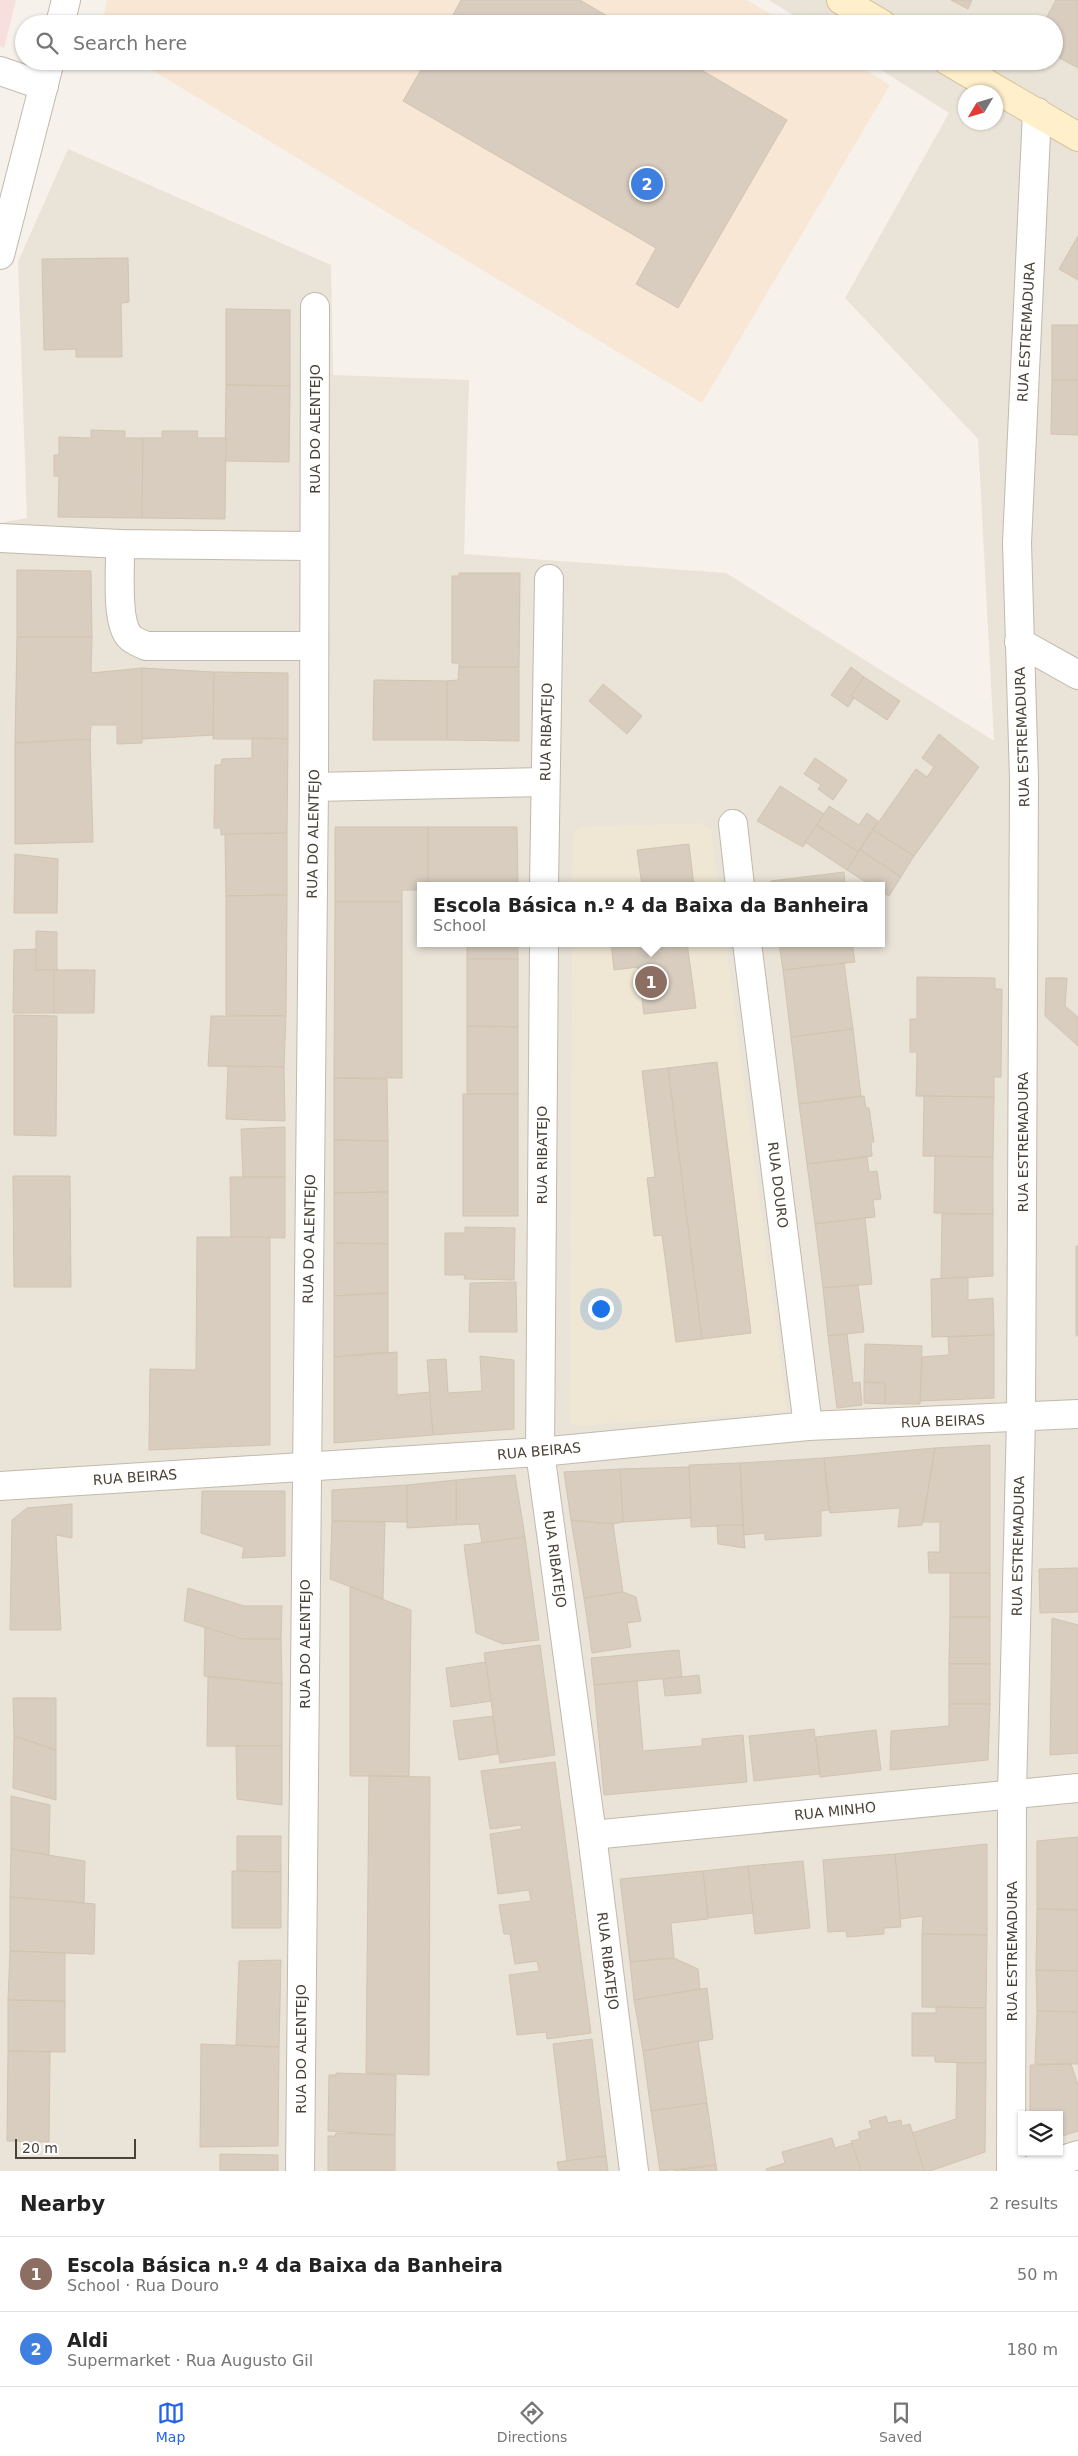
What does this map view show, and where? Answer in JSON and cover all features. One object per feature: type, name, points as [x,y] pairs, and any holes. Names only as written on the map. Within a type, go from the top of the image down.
[{"type":"main road","points":[[841,0],[867,15]]},
{"type":"main road","points":[[964,70],[1078,136]]},
{"type":"street","points":[[62,15],[66,0]]},
{"type":"street","points":[[0,71],[47,74],[0,255]]},
{"type":"street","name":"RUA ESTREMADURA","points":[[1011,2171],[1012,1794],[1022,1418],[1024,779],[1017,544],[1037,112]]},
{"type":"street","name":"RUA DO ALENTEJO","points":[[300,2171],[314,787],[315,307]]},
{"type":"street","points":[[0,538],[120,544],[314,546]]},
{"type":"street","points":[[120,544],[122,617],[129,636],[137,642],[146,646],[314,646]]},
{"type":"street","name":"RUA RIBATEJO","points":[[544,882],[549,579]]},
{"type":"street","points":[[1019,642],[1078,675]]},
{"type":"street","points":[[314,787],[545,782]]},
{"type":"street","points":[[732,824],[739,882]]},
{"type":"street","name":"RUA RIBATEJO","points":[[544,947],[540,1452],[592,1835],[634,2171]]},
{"type":"street","name":"RUA DOURO","points":[[748,947],[808,1426]]},
{"type":"street","name":"RUA BEIRAS","points":[[0,1486],[540,1452],[808,1426],[1022,1418],[1078,1414]]},
{"type":"street","name":"RUA MINHO","points":[[592,1835],[1078,1788]]},
{"type":"street","points":[[1027,2171],[1078,2155]]},
{"type":"shaded area","points":[[0,0],[16,0],[4,48],[0,46]]},
{"type":"shaded area","points":[[107,0],[747,0],[772,15],[104,15]]},
{"type":"shaded area","points":[[769,0],[1078,0],[1078,2171],[0,2171],[0,523],[27,518],[18,262],[68,149],[331,265],[333,375],[469,380],[464,554],[726,573],[994,741],[978,439],[845,298],[949,113],[881,70],[1063,70],[1063,15],[793,15]]},
{"type":"shaded area","points":[[152,70],[865,70],[890,85],[702,403]]},
{"type":"shaded area","points":[[702,823],[711,830],[718,882],[572,882],[573,835],[581,827]]},
{"type":"shaded area","points":[[572,947],[727,947],[787,1411],[576,1426],[570,1422]]},
{"type":"building","points":[[461,0],[580,0],[606,15],[453,15]]},
{"type":"building","points":[[951,0],[972,0],[968,9]]},
{"type":"building","points":[[1056,0],[1078,0],[1078,68],[1063,60],[1063,15],[1048,15]]},
{"type":"building","points":[[421,70],[701,70],[787,120],[678,308],[636,284],[656,248],[403,101]]},
{"type":"building","points":[[1078,236],[1078,280],[1059,269]]},
{"type":"building","points":[[128,258],[129,302],[121,303],[122,357],[76,357],[76,349],[44,350],[42,259]]},
{"type":"building","points":[[226,309],[290,310],[290,386],[226,385]]},
{"type":"building","points":[[1052,325],[1078,325],[1078,380],[1052,380]]},
{"type":"building","points":[[1052,380],[1078,380],[1078,435],[1051,434]]},
{"type":"building","points":[[226,385],[290,386],[289,462],[225,461]]},
{"type":"building","points":[[91,430],[125,431],[125,438],[143,438],[142,518],[58,517],[59,476],[54,476],[54,455],[59,455],[59,437],[91,438]]},
{"type":"building","points":[[162,431],[198,431],[197,438],[226,438],[225,519],[142,518],[143,438],[162,438]]},
{"type":"building","points":[[17,570],[91,571],[92,637],[17,637]]},
{"type":"building","points":[[459,573],[520,573],[519,667],[459,667],[459,663],[452,663],[452,576],[459,576]]},
{"type":"building","points":[[17,637],[92,637],[91,673],[142,668],[142,743],[117,744],[117,725],[91,725],[90,743],[15,743]]},
{"type":"building","points":[[459,667],[519,667],[519,741],[447,740],[447,681],[458,680]]},
{"type":"building","points":[[851,667],[864,677],[851,696],[854,698],[848,707],[831,695]]},
{"type":"building","points":[[142,668],[214,672],[214,735],[142,739]]},
{"type":"building","points":[[214,672],[288,673],[288,739],[213,739]]},
{"type":"building","points":[[864,677],[900,701],[887,720],[851,696]]},
{"type":"building","points":[[374,680],[447,681],[447,740],[373,740]]},
{"type":"building","points":[[603,684],[642,716],[627,734],[589,701]]},
{"type":"building","points":[[939,734],[979,767],[914,856],[873,830],[916,769],[927,777],[934,767],[922,758]]},
{"type":"building","points":[[252,738],[288,739],[287,833],[221,835],[221,828],[214,828],[215,765],[221,765],[222,759],[252,758]]},
{"type":"building","points":[[90,739],[93,842],[15,844],[15,743]]},
{"type":"building","points":[[815,758],[847,780],[833,800],[818,789],[821,785],[804,774]]},
{"type":"building","points":[[780,786],[824,814],[803,847],[757,821]]},
{"type":"building","points":[[829,806],[859,825],[867,813],[878,821],[858,852],[817,825]]},
{"type":"building","points":[[817,825],[858,852],[847,870],[805,842]]},
{"type":"building","points":[[335,827],[428,827],[428,882],[417,882],[417,890],[402,890],[402,902],[335,902]]},
{"type":"building","points":[[428,827],[517,827],[518,882],[428,882]]},
{"type":"building","points":[[873,830],[914,856],[901,877],[860,850]]},
{"type":"building","points":[[287,833],[287,895],[226,896],[225,834]]},
{"type":"building","points":[[689,844],[694,882],[641,882],[637,850]]},
{"type":"building","points":[[860,850],[901,877],[889,896],[885,894],[885,882],[866,882],[847,870]]},
{"type":"building","points":[[15,854],[58,859],[57,913],[14,913]]},
{"type":"building","points":[[844,872],[845,882],[771,882]]},
{"type":"building","points":[[287,895],[286,1016],[226,1015],[226,896]]},
{"type":"building","points":[[335,902],[402,902],[402,1078],[334,1078]]},
{"type":"building","points":[[36,931],[57,932],[57,970],[36,970]]},
{"type":"building","points":[[467,947],[518,947],[518,959],[467,959]]},
{"type":"building","points":[[611,947],[688,947],[696,1008],[644,1014],[638,967],[614,970]]},
{"type":"building","points":[[780,947],[853,947],[855,962],[783,970]]},
{"type":"building","points":[[36,949],[36,970],[54,970],[54,1013],[13,1013],[14,950]]},
{"type":"building","points":[[467,959],[518,959],[518,1027],[467,1026]]},
{"type":"building","points":[[844,963],[853,1029],[791,1037],[783,970]]},
{"type":"building","points":[[54,970],[95,970],[94,1013],[54,1013]]},
{"type":"building","points":[[917,977],[995,978],[995,989],[1002,989],[1001,1077],[994,1077],[994,1097],[916,1096],[917,1052],[910,1052],[910,1019],[917,1019]]},
{"type":"building","points":[[1046,978],[1067,978],[1065,1006],[1078,1017],[1078,1046],[1045,1016]]},
{"type":"building","points":[[14,1015],[57,1016],[56,1136],[14,1135]]},
{"type":"building","points":[[211,1016],[286,1016],[284,1067],[208,1066]]},
{"type":"building","points":[[467,1026],[518,1027],[518,1094],[467,1094]]},
{"type":"building","points":[[853,1029],[861,1096],[799,1104],[791,1037]]},
{"type":"building","points":[[717,1062],[751,1333],[702,1339],[668,1068]]},
{"type":"building","points":[[228,1066],[284,1067],[285,1121],[226,1119]]},
{"type":"building","points":[[668,1068],[702,1339],[676,1342],[662,1235],[654,1236],[647,1178],[655,1177],[642,1071]]},
{"type":"building","points":[[334,1078],[387,1079],[388,1141],[334,1140]]},
{"type":"building","points":[[463,1094],[518,1094],[518,1216],[463,1216]]},
{"type":"building","points":[[864,1096],[866,1108],[869,1108],[874,1142],[871,1142],[872,1156],[807,1164],[799,1104]]},
{"type":"building","points":[[924,1096],[994,1097],[993,1157],[923,1156]]},
{"type":"building","points":[[285,1127],[285,1177],[243,1177],[241,1129]]},
{"type":"building","points":[[334,1140],[388,1141],[388,1192],[334,1193]]},
{"type":"building","points":[[935,1156],[993,1157],[993,1214],[934,1213]]},
{"type":"building","points":[[867,1157],[869,1172],[877,1171],[881,1199],[873,1200],[875,1217],[815,1224],[807,1164]]},
{"type":"building","points":[[13,1176],[70,1176],[71,1287],[14,1287]]},
{"type":"building","points":[[230,1177],[285,1177],[285,1238],[231,1237]]},
{"type":"building","points":[[388,1192],[388,1244],[334,1243],[334,1193]]},
{"type":"building","points":[[942,1214],[993,1214],[993,1276],[941,1279]]},
{"type":"building","points":[[865,1218],[872,1284],[823,1288],[815,1224]]},
{"type":"building","points":[[465,1227],[515,1228],[514,1280],[464,1279],[465,1275],[445,1275],[445,1233],[465,1233]]},
{"type":"building","points":[[197,1237],[270,1237],[270,1445],[149,1450],[150,1369],[196,1370]]},
{"type":"building","points":[[334,1243],[388,1244],[388,1293],[334,1296]]},
{"type":"building","points":[[1076,1246],[1078,1246],[1078,1336],[1076,1335]]},
{"type":"building","points":[[968,1277],[968,1300],[993,1298],[994,1335],[932,1337],[931,1279]]},
{"type":"building","points":[[516,1282],[517,1332],[469,1332],[470,1283]]},
{"type":"building","points":[[858,1285],[864,1332],[828,1336],[823,1288]]},
{"type":"building","points":[[388,1293],[388,1352],[334,1357],[334,1296]]},
{"type":"building","points":[[847,1334],[853,1383],[860,1382],[862,1405],[837,1408],[828,1336]]},
{"type":"building","points":[[994,1335],[994,1398],[920,1401],[922,1357],[949,1355],[948,1337]]},
{"type":"building","points":[[865,1344],[922,1346],[920,1404],[885,1404],[885,1383],[864,1382]]},
{"type":"building","points":[[397,1352],[397,1395],[430,1392],[433,1435],[334,1443],[334,1357]]},
{"type":"building","points":[[480,1356],[514,1360],[514,1429],[433,1435],[427,1360],[446,1359],[448,1393],[482,1391]]},
{"type":"building","points":[[864,1382],[885,1383],[885,1404],[864,1403]]},
{"type":"building","points":[[990,1445],[990,1573],[929,1573],[928,1552],[940,1552],[940,1522],[923,1522],[935,1448]]},
{"type":"building","points":[[935,1448],[922,1525],[898,1527],[900,1508],[830,1513],[824,1458]]},
{"type":"building","points":[[824,1458],[829,1510],[821,1511],[821,1536],[765,1540],[765,1533],[744,1535],[740,1463]]},
{"type":"building","points":[[740,1463],[743,1525],[691,1527],[689,1465]]},
{"type":"building","points":[[689,1467],[691,1518],[623,1522],[620,1469]]},
{"type":"building","points":[[620,1469],[623,1522],[613,1524],[571,1520],[564,1472]]},
{"type":"building","points":[[515,1475],[525,1537],[482,1543],[479,1524],[456,1525],[456,1480]]},
{"type":"building","points":[[456,1480],[456,1525],[407,1528],[407,1485]]},
{"type":"building","points":[[407,1485],[407,1522],[332,1521],[332,1490]]},
{"type":"building","points":[[202,1491],[285,1491],[285,1556],[242,1558],[244,1547],[201,1533]]},
{"type":"building","points":[[72,1504],[72,1538],[56,1535],[61,1630],[10,1630],[12,1520],[27,1508]]},
{"type":"building","points":[[571,1520],[613,1524],[623,1592],[584,1598]]},
{"type":"building","points":[[332,1521],[385,1522],[383,1599],[330,1579]]},
{"type":"building","points":[[717,1525],[743,1525],[745,1548],[718,1544]]},
{"type":"building","points":[[525,1537],[539,1640],[503,1644],[476,1633],[464,1545]]},
{"type":"building","points":[[1078,1568],[1078,1612],[1040,1613],[1039,1569]]},
{"type":"building","points":[[950,1573],[990,1573],[990,1617],[950,1617]]},
{"type":"building","points":[[350,1587],[411,1610],[409,1776],[350,1776]]},
{"type":"building","points":[[188,1588],[244,1606],[282,1606],[281,1639],[242,1639],[184,1621]]},
{"type":"building","points":[[623,1592],[636,1597],[641,1621],[627,1623],[631,1647],[592,1653],[584,1598]]},
{"type":"building","points":[[950,1617],[990,1617],[990,1664],[949,1664]]},
{"type":"building","points":[[1052,1618],[1078,1625],[1078,1753],[1050,1755]]},
{"type":"building","points":[[205,1627],[242,1639],[281,1639],[282,1684],[204,1676]]},
{"type":"building","points":[[540,1645],[555,1755],[500,1763],[484,1653]]},
{"type":"building","points":[[679,1650],[682,1677],[594,1685],[591,1658]]},
{"type":"building","points":[[486,1662],[491,1701],[451,1707],[446,1668]]},
{"type":"building","points":[[949,1664],[990,1664],[990,1704],[949,1704]]},
{"type":"building","points":[[699,1675],[701,1693],[665,1696],[663,1679]]},
{"type":"building","points":[[208,1677],[282,1684],[282,1746],[207,1746]]},
{"type":"building","points":[[637,1681],[643,1751],[702,1746],[702,1739],[743,1735],[747,1782],[604,1795],[594,1685]]},
{"type":"building","points":[[13,1698],[56,1698],[56,1750],[14,1736]]},
{"type":"building","points":[[949,1704],[990,1704],[988,1760],[890,1770],[891,1731],[949,1726]]},
{"type":"building","points":[[493,1716],[498,1754],[459,1760],[453,1721]]},
{"type":"building","points":[[814,1729],[820,1774],[754,1781],[749,1736]]},
{"type":"building","points":[[876,1730],[881,1770],[820,1777],[816,1737]]},
{"type":"building","points":[[14,1736],[56,1750],[56,1800],[13,1788]]},
{"type":"building","points":[[236,1746],[282,1746],[282,1805],[237,1799]]},
{"type":"building","points":[[555,1762],[591,2033],[547,2039],[546,2032],[517,2035],[509,1975],[539,1971],[537,1961],[515,1964],[510,1934],[504,1934],[499,1905],[531,1901],[529,1890],[498,1894],[490,1834],[522,1829],[521,1825],[490,1829],[481,1771]]},
{"type":"building","points":[[369,1776],[430,1777],[429,2075],[366,2073]]},
{"type":"building","points":[[11,1796],[50,1805],[49,1855],[11,1849]]},
{"type":"building","points":[[237,1836],[281,1836],[281,1872],[237,1871]]},
{"type":"building","points":[[1078,1837],[1078,1910],[1037,1909],[1037,1841]]},
{"type":"building","points":[[987,1844],[987,1935],[922,1934],[923,1916],[900,1919],[895,1854]]},
{"type":"building","points":[[11,1849],[85,1861],[84,1903],[10,1897]]},
{"type":"building","points":[[895,1854],[901,1927],[884,1928],[884,1934],[847,1937],[846,1931],[828,1932],[823,1860]]},
{"type":"building","points":[[803,1861],[810,1928],[755,1934],[748,1866]]},
{"type":"building","points":[[748,1866],[753,1913],[708,1918],[703,1871]]},
{"type":"building","points":[[232,1871],[281,1872],[281,1928],[232,1928]]},
{"type":"building","points":[[703,1871],[708,1919],[671,1923],[674,1958],[630,1962],[620,1879]]},
{"type":"building","points":[[10,1897],[95,1904],[94,1954],[10,1951]]},
{"type":"building","points":[[1037,1909],[1078,1910],[1078,1971],[1036,1970]]},
{"type":"building","points":[[922,1934],[987,1935],[986,2008],[922,2007]]},
{"type":"building","points":[[10,1951],[65,1953],[65,2001],[8,2000]]},
{"type":"building","points":[[674,1958],[698,1969],[700,1989],[634,2000],[630,1962]]},
{"type":"building","points":[[281,1960],[279,2047],[236,2045],[239,1961]]},
{"type":"building","points":[[1036,1970],[1078,1971],[1078,2012],[1037,2011]]},
{"type":"building","points":[[707,1988],[713,2039],[643,2051],[634,2000]]},
{"type":"building","points":[[8,2000],[65,2001],[65,2052],[8,2051]]},
{"type":"building","points":[[936,2007],[986,2008],[986,2063],[935,2062],[935,2056],[912,2056],[912,2013],[936,2013]]},
{"type":"building","points":[[1037,2011],[1078,2012],[1078,2064],[1035,2064]]},
{"type":"building","points":[[592,2039],[606,2156],[567,2161],[553,2044]]},
{"type":"building","points":[[698,2041],[707,2103],[651,2111],[643,2051]]},
{"type":"building","points":[[201,2044],[279,2047],[278,2146],[200,2147]]},
{"type":"building","points":[[8,2051],[50,2052],[49,2142],[7,2141]]},
{"type":"building","points":[[957,2063],[986,2063],[985,2152],[930,2171],[924,2171],[912,2133],[956,2119]]},
{"type":"building","points":[[1071,2064],[1078,2085],[1078,2131],[1063,2136],[1063,2111],[1030,2111],[1030,2065]]},
{"type":"building","points":[[336,2073],[396,2075],[395,2135],[328,2131],[329,2075],[336,2075]]},
{"type":"building","points":[[707,2103],[716,2165],[660,2171],[651,2111]]},
{"type":"building","points":[[886,2116],[888,2123],[901,2120],[902,2126],[910,2124],[924,2171],[861,2171],[851,2141],[860,2139],[858,2132],[872,2128],[869,2121]]},
{"type":"building","points":[[336,2133],[395,2135],[395,2171],[328,2171],[328,2136],[335,2136]]},
{"type":"building","points":[[832,2138],[835,2148],[852,2143],[861,2171],[767,2171],[766,2169],[785,2163],[782,2152]]},
{"type":"building","points":[[220,2154],[278,2155],[278,2171],[220,2171]]},
{"type":"building","points":[[606,2156],[608,2171],[559,2171],[557,2162]]},
{"type":"building","points":[[716,2165],[717,2171],[673,2171]]},
{"type":"place","name":"Aldi","points":[[647,184]]},
{"type":"place","name":"Escola Básica n.º 4 da Baixa da Banheira","points":[[651,982]]}]
